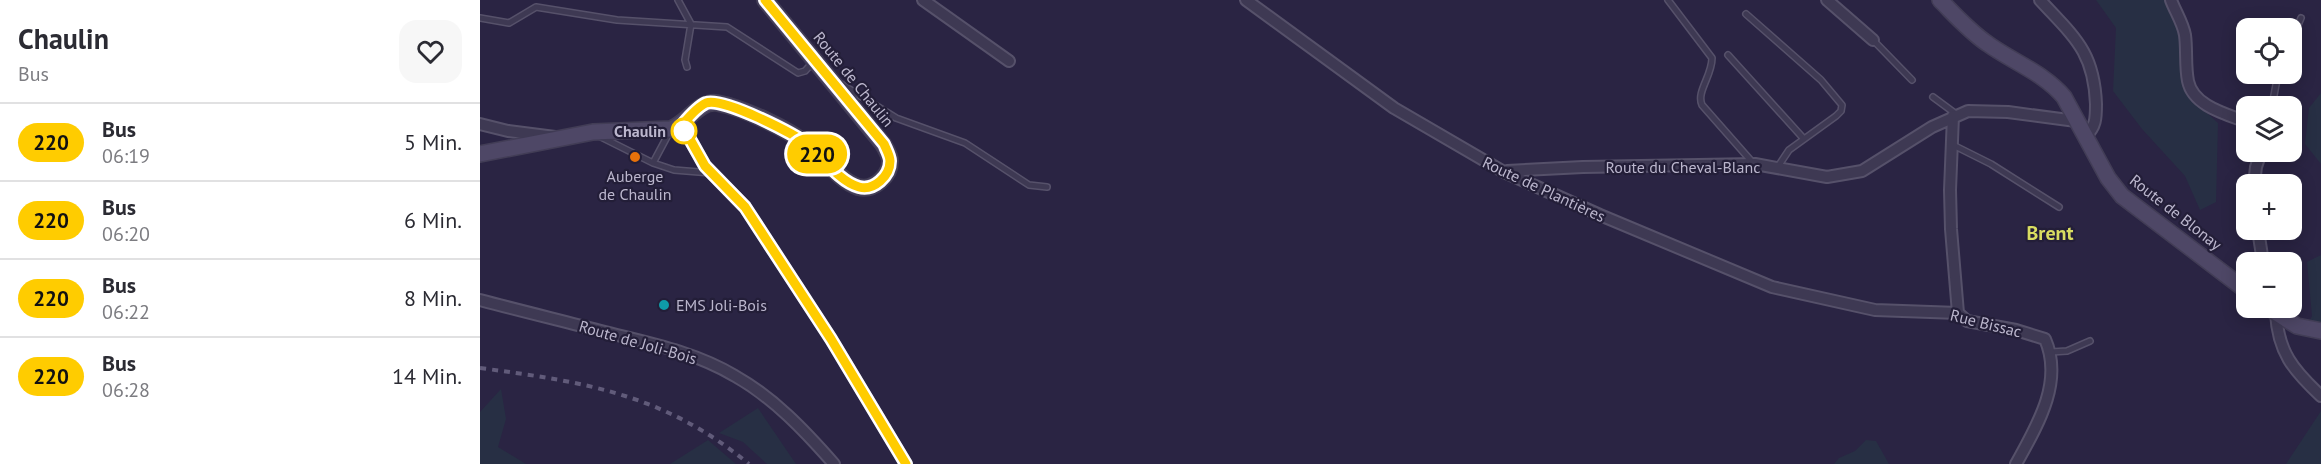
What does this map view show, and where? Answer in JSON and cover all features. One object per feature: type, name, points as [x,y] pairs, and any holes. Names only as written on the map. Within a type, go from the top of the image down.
[{"type":"street","name":"Route de Chaulin","points":[[676,127],[705,104],[717,103],[772,123],[808,145],[841,176],[859,187],[873,186],[882,180],[888,171],[890,160],[884,144],[765,0]]},
{"type":"street","points":[[923,0],[1009,61]]},
{"type":"street","name":"Route de Plantières","points":[[1246,0],[1394,108],[1504,172],[1600,216],[1772,287],[1875,310]]},
{"type":"street","points":[[1827,0],[1873,40]]},
{"type":"street","name":"Route de Blonay","points":[[1940,0],[1988,45],[2037,74],[2057,89],[2064,97],[2108,178],[2122,196],[2236,283]]},
{"type":"street","points":[[2040,0],[2078,43],[2092,69],[2096,118],[2092,131],[2085,137]]},
{"type":"street","points":[[2171,0],[2185,32],[2188,83],[2193,93],[2202,102],[2219,112],[2236,118]]},
{"type":"street","points":[[1958,313],[1951,230],[1951,144],[1956,115],[1983,110],[2076,121]]},
{"type":"street","name":"Route du Cheval-Blanc","points":[[1504,172],[1583,167],[1755,165],[1827,177],[1862,171],[1956,115]]},
{"type":"street","points":[[480,124],[561,139]]},
{"type":"street","points":[[480,154],[593,132],[676,127],[712,173],[745,207],[831,339],[906,464]]},
{"type":"street","name":"Route de Joli-Bois","points":[[480,300],[652,343],[701,359],[735,376],[764,396],[799,425],[834,464]]},
{"type":"street","name":"Rue Bissac","points":[[1875,310],[1958,313],[1967,321],[2016,330],[2045,339],[2050,352]]},
{"type":"street","points":[[2274,318],[2286,355],[2304,381],[2321,396]]},
{"type":"street","points":[[2285,318],[2297,326],[2321,331]]},
{"type":"street","points":[[2016,464],[2045,408],[2051,377],[2050,352]]},
{"type":"lane","points":[[678,0],[691,24],[687,67]]},
{"type":"lane","points":[[1668,0],[1712,58],[1710,74],[1701,92],[1702,105],[1755,165]]},
{"type":"lane","points":[[480,18],[509,23],[536,7],[617,20],[728,27],[798,73],[805,71],[816,60]]},
{"type":"lane","points":[[1746,14],[1821,80],[1842,105],[1841,111],[1836,116],[1789,150],[1777,168]]},
{"type":"lane","points":[[1873,40],[1912,80]]},
{"type":"lane","points":[[1728,55],[1804,139]]},
{"type":"lane","points":[[831,78],[896,118],[965,143],[1029,184],[1047,187]]},
{"type":"lane","points":[[1933,97],[1956,115]]},
{"type":"lane","points":[[653,163],[676,127]]},
{"type":"lane","points":[[593,132],[653,163],[674,170],[712,173]]},
{"type":"lane","points":[[1951,144],[1991,164],[2059,207]]},
{"type":"lane","points":[[2050,352],[2067,351],[2091,340]]},
{"type":"shaded area","points":[[2096,0],[2168,0],[2180,30],[2184,87],[2197,104],[2218,123],[2216,202],[2200,210],[2185,176],[2142,129],[2113,91],[2116,28]]},
{"type":"shaded area","points":[[2321,93],[2321,164],[2305,144],[2309,108]]},
{"type":"shaded area","points":[[2321,255],[2321,330],[2306,327],[2312,316],[2307,262]]},
{"type":"shaded area","points":[[501,389],[506,419],[498,447],[526,464],[480,464],[480,412]]},
{"type":"shaded area","points":[[758,408],[796,464],[767,464],[743,442],[719,433]]},
{"type":"shaded area","points":[[2321,411],[2321,464],[2286,464]]},
{"type":"shaded area","points":[[708,440],[736,464],[670,464]]},
{"type":"shaded area","points":[[1866,440],[1876,441],[1889,464],[1834,464],[1839,458],[1855,451]]},
{"type":"railway","points":[[480,368],[554,379],[622,395],[686,421],[749,464]]},
{"type":"bus line","name":"220","points":[[765,0],[884,144],[890,160],[888,171],[882,180],[873,186],[859,187],[841,176],[808,145],[772,123],[717,103],[705,104],[682,125],[683,129],[705,166],[745,207],[831,339],[906,464]]},
{"type":"place","name":"Chaulin","points":[[684,131]]},
{"type":"place","name":"Auberge de Chaulin","points":[[635,157]]},
{"type":"place","name":"EMS Joli-Bois","points":[[664,305]]},
{"type":"district","name":"Brent","points":[[2050,233]]}]
